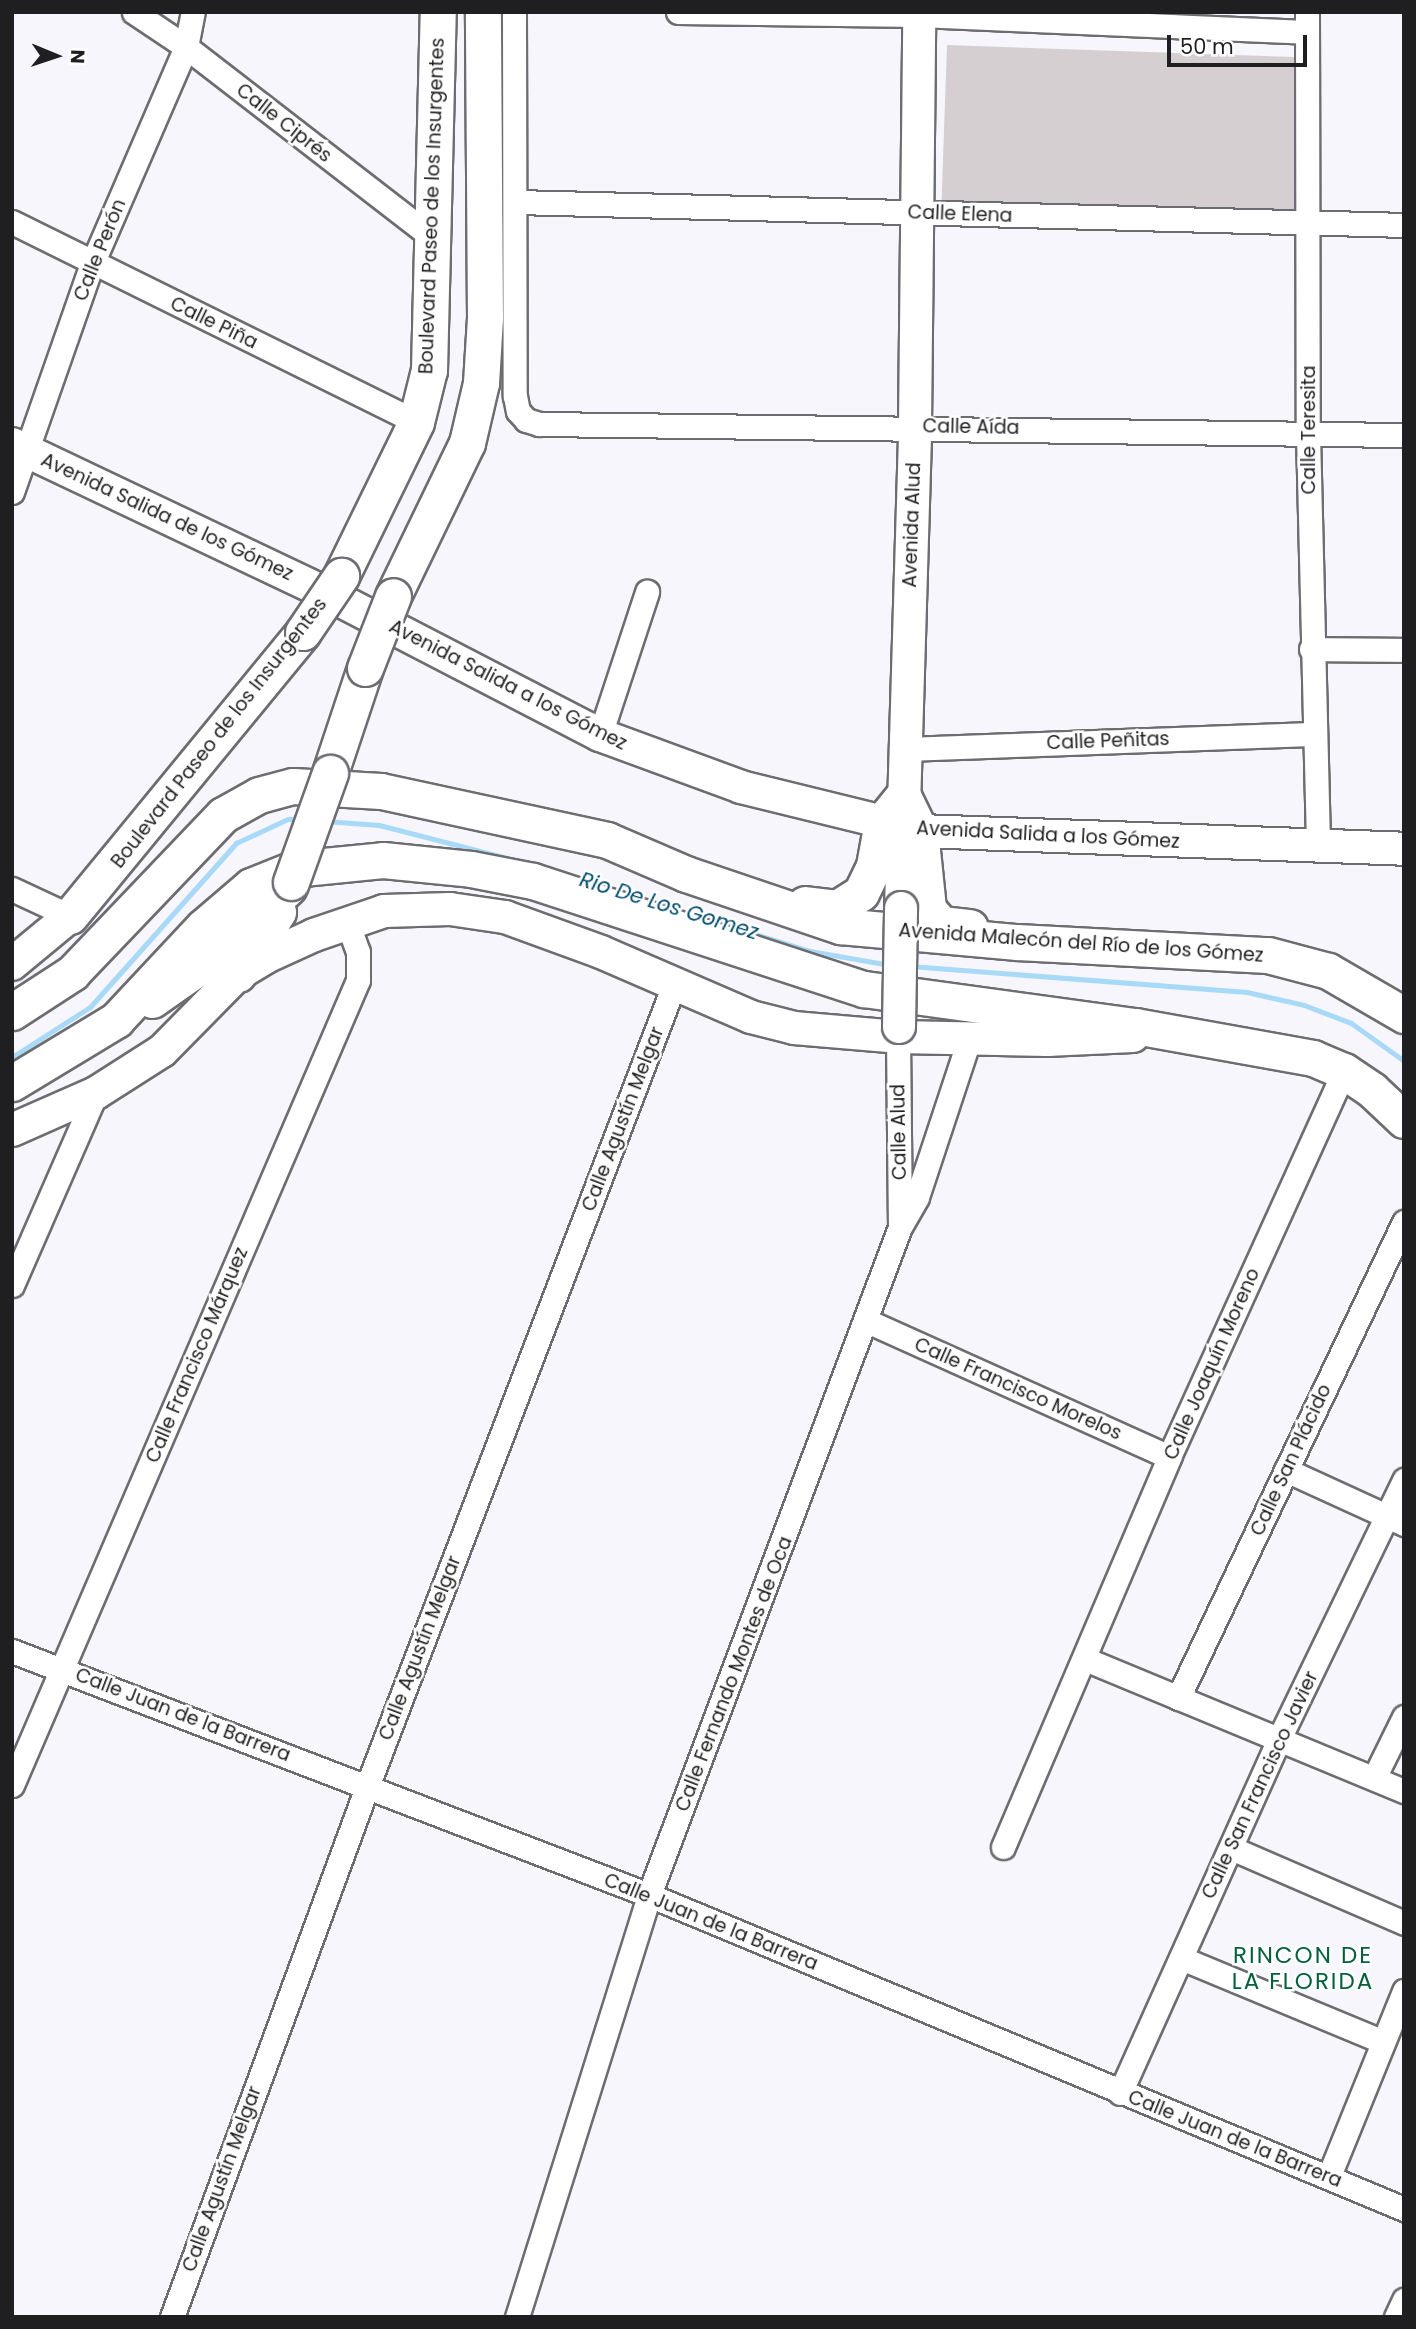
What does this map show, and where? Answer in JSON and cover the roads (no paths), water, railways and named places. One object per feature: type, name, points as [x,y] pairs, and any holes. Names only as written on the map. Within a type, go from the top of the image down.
[{"type":"main road","points":[[239,974],[290,885],[365,668],[393,596],[467,443],[475,415],[485,317],[501,208],[483,12]]},
{"type":"main road","points":[[438,22],[444,76],[446,214],[453,229],[464,235],[476,232],[501,208]]},
{"type":"main road","name":"Boulevard Paseo de los Insurgentes","points":[[70,916],[303,632],[416,422],[429,370],[438,22]]},
{"type":"main road","name":"Avenida Malecón del Río de los Gómez","points":[[12,1012],[72,973],[192,843],[223,815],[259,794],[293,786],[381,791],[607,840],[768,904],[840,926],[1017,942],[1247,953],[1298,961],[1355,983],[1404,1015]]},
{"type":"main road","points":[[607,840],[679,856],[808,905],[830,908],[849,902],[869,883],[902,819]]},
{"type":"main road","points":[[902,819],[928,909],[941,924],[1127,934],[1171,948]]},
{"type":"main road","points":[[116,1020],[203,927],[251,886],[293,869],[383,860],[471,869],[533,881],[864,989],[1268,1047],[1344,1071],[1404,1120]]},
{"type":"main road","points":[[12,1083],[182,981],[290,885]]},
{"type":"street","name":"Calle Ciprés","points":[[134,12],[186,47],[432,237]]},
{"type":"street","name":"Calle Perón","points":[[12,492],[19,447],[92,264],[186,47],[193,12]]},
{"type":"street","points":[[501,208],[514,12]]},
{"type":"street","points":[[678,12],[1306,22]]},
{"type":"street","name":"Avenida Alud","points":[[899,1032],[902,819],[915,426],[919,14]]},
{"type":"street","name":"Calle Teresita","points":[[1306,22],[1310,224],[1308,434],[1311,649],[1318,847]]},
{"type":"street","name":"Calle Elena","points":[[501,208],[916,213],[1404,225]]},
{"type":"street","name":"Calle Aída","points":[[501,208],[517,411],[539,424],[915,426],[1404,435]]},
{"type":"street","name":"Calle Piña","points":[[12,222],[92,264],[416,422]]},
{"type":"street","name":"Avenida Salida de los Gómez","points":[[19,447],[331,583]]},
{"type":"street","name":"Avenida Salida a los Gómez","points":[[331,583],[600,735],[719,780],[902,819],[1318,847],[1404,849]]},
{"type":"street","points":[[600,735],[647,592]]},
{"type":"street","points":[[1311,649],[1404,650]]},
{"type":"street","name":"Calle Peñitas","points":[[904,749],[1313,734]]},
{"type":"street","points":[[12,889],[70,916],[12,964]]},
{"type":"street","points":[[12,1130],[96,1093],[162,1051],[239,974],[289,945],[347,922],[384,911],[425,908],[505,917],[779,1025],[1047,1040],[1174,1034]]},
{"type":"street","name":"Calle Francisco Márquez","points":[[12,1785],[358,980],[358,952],[347,922]]},
{"type":"street","name":"Calle Agustín Melgar","points":[[172,2317],[367,1787],[675,982]]},
{"type":"street","name":"Calle Alud","points":[[899,1032],[900,1227]]},
{"type":"street","name":"Calle Fernando Montes de Oca","points":[[517,2317],[649,1895],[867,1321],[900,1227],[917,1197],[970,1037]]},
{"type":"street","name":"Calle Joaquín Moreno","points":[[1003,1847],[1169,1457],[1344,1071]]},
{"type":"street","points":[[12,1285],[96,1093]]},
{"type":"street","name":"Calle San Plácido","points":[[1178,1698],[1404,1222]]},
{"type":"street","name":"Calle Francisco Morelos","points":[[867,1321],[1169,1457]]},
{"type":"street","points":[[1286,1469],[1395,1520]]},
{"type":"street","name":"Calle San Francisco Javier","points":[[1121,2093],[1279,1738],[1395,1520],[1404,1480]]},
{"type":"street","name":"Calle Juan de la Barrera","points":[[12,1651],[63,1668],[649,1895],[1404,2209]]},
{"type":"street","points":[[1085,1659],[1404,1791]]},
{"type":"street","points":[[1374,1778],[1404,1717]]},
{"type":"street","points":[[1231,1848],[1404,1923]]},
{"type":"street","points":[[1181,1958],[1381,2041]]},
{"type":"street","points":[[1329,2176],[1381,2041],[1404,1991]]},
{"type":"street","points":[[1396,2317],[1404,2300]]},
{"type":"waterway","name":"Rio De Los Gomez","points":[[12,1057],[90,1007],[236,843],[288,819],[301,819]]},
{"type":"waterway","name":"Rio De Los Gomez","points":[[325,821],[379,825],[523,862]]},
{"type":"waterway","name":"Rio De Los Gomez","points":[[687,913],[810,951],[890,965]]},
{"type":"waterway","name":"Rio De Los Gomez","points":[[910,966],[1247,992],[1304,1005],[1351,1023],[1404,1061]]},
{"type":"district","name":"RINCON DE LA FLORIDA","points":[[1303,1968]]}]
